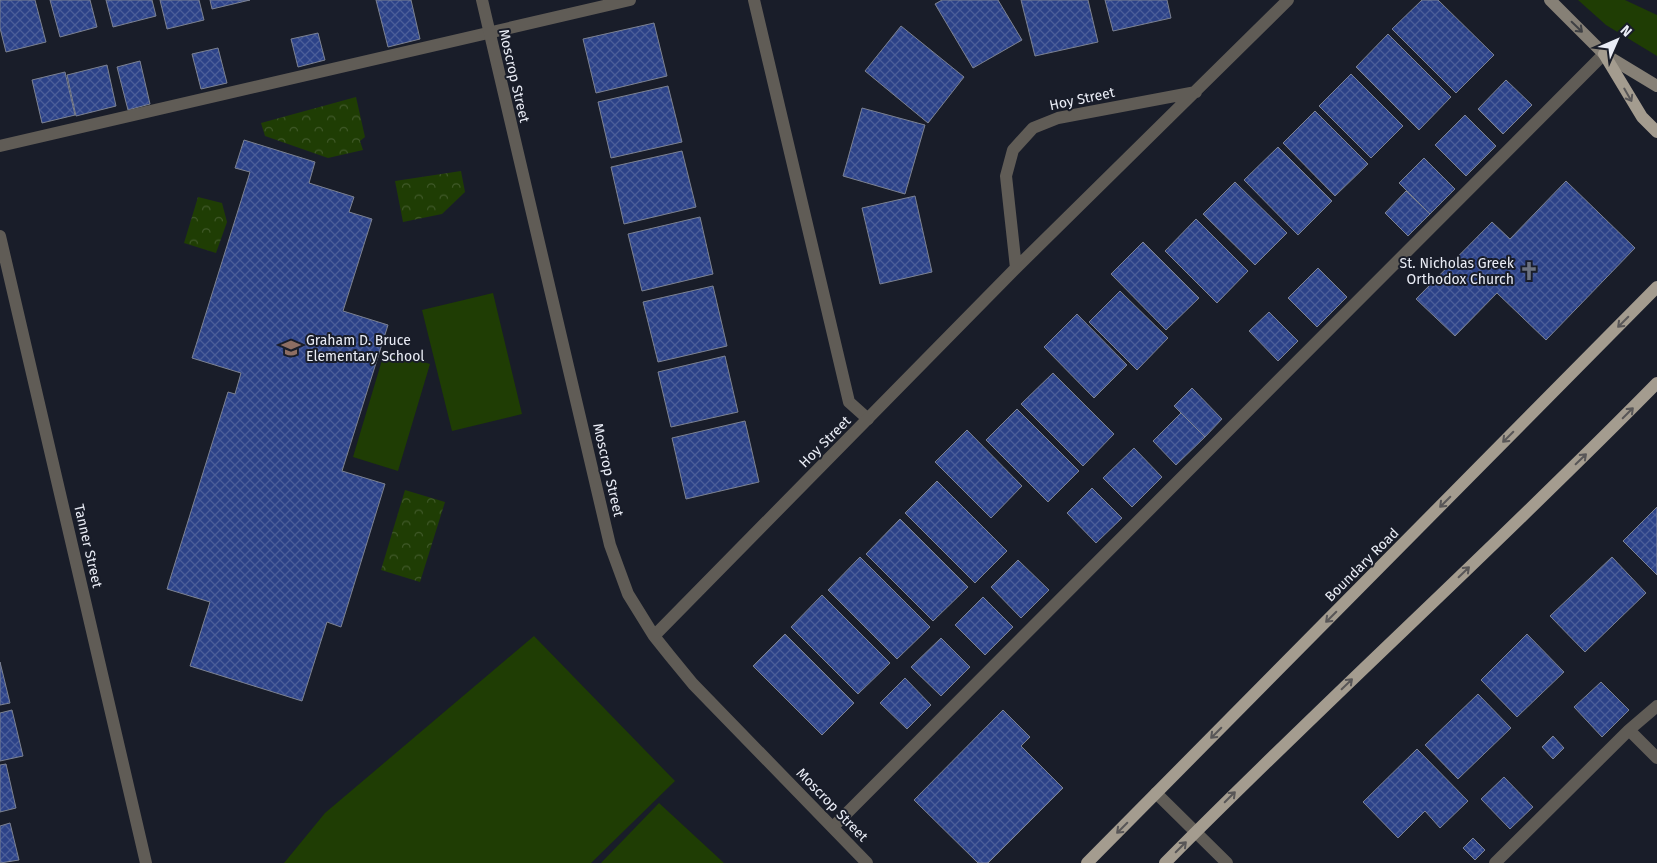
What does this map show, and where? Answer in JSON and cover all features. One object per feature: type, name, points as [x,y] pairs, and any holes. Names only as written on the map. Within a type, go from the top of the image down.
[{"type":"main road","points":[[1550,0],[1604,54],[1657,86]]},
{"type":"main road","points":[[1604,54],[1642,117],[1657,132]]},
{"type":"main road","name":"Boundary Road","points":[[1088,863],[1657,287]]},
{"type":"main road","points":[[1165,863],[1252,776],[1598,443],[1657,383]]},
{"type":"street","name":"Moscrop Street","points":[[482,0],[488,34],[610,545],[628,594],[654,636],[693,684],[868,863]]},
{"type":"street","points":[[0,146],[630,0]]},
{"type":"street","points":[[754,0],[849,402],[868,419]]},
{"type":"street","name":"Hoy Street","points":[[654,636],[1016,268],[1288,0]]},
{"type":"street","points":[[833,828],[1604,54]]},
{"type":"street","name":"Hoy Street","points":[[1016,268],[1006,176],[1013,150],[1032,128],[1058,118],[1196,92]]},
{"type":"street","name":"Tanner Street","points":[[0,236],[146,863]]},
{"type":"street","points":[[1495,863],[1629,730],[1657,706]]},
{"type":"street","points":[[1629,730],[1657,758]]},
{"type":"street","points":[[1156,793],[1227,863]]},
{"type":"green space","points":[[1578,0],[1625,0],[1657,15],[1657,56],[1606,25]]},
{"type":"green space","points":[[356,97],[365,137],[360,141],[363,150],[328,158],[265,136],[261,123]]},
{"type":"green space","points":[[461,171],[465,192],[442,214],[403,222],[395,181]]},
{"type":"green space","points":[[198,197],[222,203],[227,222],[216,253],[184,243]]},
{"type":"green space","points":[[493,293],[522,414],[452,431],[422,310]]},
{"type":"green space","points":[[385,350],[430,364],[398,471],[353,457]]},
{"type":"green space","points":[[405,490],[445,502],[420,582],[381,570]]},
{"type":"green space","points":[[534,636],[675,781],[591,863],[284,863],[325,813]]},
{"type":"green space","points":[[659,803],[724,863],[601,863]]},
{"type":"building","points":[[0,0],[35,0],[46,42],[6,52],[0,28]]},
{"type":"building","points":[[50,0],[90,0],[97,27],[60,37]]},
{"type":"building","points":[[106,0],[152,0],[156,16],[113,27]]},
{"type":"building","points":[[160,0],[199,0],[204,20],[167,29]]},
{"type":"building","points":[[210,0],[250,0],[212,9]]},
{"type":"building","points":[[376,0],[411,0],[420,39],[388,47]]},
{"type":"building","points":[[942,0],[998,0],[1022,40],[973,68],[935,4]]},
{"type":"building","points":[[1021,0],[1088,0],[1098,42],[1035,56]]},
{"type":"building","points":[[1105,0],[1167,0],[1171,18],[1113,31]]},
{"type":"building","points":[[1422,0],[1438,0],[1494,55],[1456,93],[1392,29]]},
{"type":"building","points":[[654,23],[667,76],[596,93],[583,39]]},
{"type":"building","points":[[901,26],[964,77],[928,123],[865,71]]},
{"type":"building","points":[[318,33],[325,60],[298,67],[291,39]]},
{"type":"building","points":[[1388,34],[1451,97],[1419,130],[1356,67]]},
{"type":"building","points":[[218,48],[227,83],[201,89],[192,54]]},
{"type":"building","points":[[140,61],[150,104],[128,110],[117,67]]},
{"type":"building","points":[[107,65],[116,106],[76,116],[67,75]]},
{"type":"building","points":[[65,72],[75,115],[42,123],[32,80]]},
{"type":"building","points":[[1351,74],[1403,126],[1371,158],[1319,106]]},
{"type":"building","points":[[1506,80],[1532,105],[1503,134],[1478,109]]},
{"type":"building","points":[[668,86],[682,142],[611,158],[598,102]]},
{"type":"building","points":[[862,108],[925,125],[905,194],[843,176]]},
{"type":"building","points":[[1315,111],[1368,164],[1335,196],[1283,143]]},
{"type":"building","points":[[1465,115],[1496,146],[1466,176],[1435,145]]},
{"type":"building","points":[[244,140],[315,162],[309,183],[354,197],[349,212],[372,219],[343,311],[388,325],[342,471],[385,484],[341,627],[327,622],[302,701],[190,666],[210,602],[167,589],[228,392],[235,394],[241,373],[192,358],[250,172],[235,168]]},
{"type":"building","points":[[1278,147],[1332,201],[1298,235],[1244,180]]},
{"type":"building","points":[[682,151],[696,207],[624,224],[611,167]]},
{"type":"building","points":[[1424,158],[1455,189],[1430,214],[1399,183]]},
{"type":"building","name":"St. Nicholas Greek Orthodox Church","points":[[1566,181],[1635,248],[1546,340],[1497,293],[1455,336],[1416,299],[1492,222],[1510,239]]},
{"type":"building","points":[[1235,182],[1287,233],[1255,265],[1203,214]]},
{"type":"building","points":[[1406,191],[1430,214],[1408,236],[1385,213]]},
{"type":"building","points":[[915,196],[932,272],[880,284],[862,208]]},
{"type":"building","points":[[700,217],[713,274],[642,291],[628,234]]},
{"type":"building","points":[[1196,219],[1248,271],[1217,303],[1165,251]]},
{"type":"building","points":[[1143,242],[1199,298],[1166,330],[1111,274]]},
{"type":"building","points":[[1318,268],[1347,297],[1317,327],[1288,298]]},
{"type":"building","points":[[713,286],[727,346],[658,362],[643,302]]},
{"type":"building","points":[[1120,291],[1168,338],[1137,370],[1089,322]]},
{"type":"building","points":[[1269,312],[1298,341],[1278,361],[1249,331]]},
{"type":"building","points":[[1077,314],[1127,365],[1094,398],[1044,347]]},
{"type":"building","points":[[725,356],[738,412],[671,427],[658,372]]},
{"type":"building","points":[[1053,373],[1114,434],[1083,466],[1021,404]]},
{"type":"building","points":[[1192,388],[1222,419],[1205,437],[1174,406]]},
{"type":"building","points":[[1017,409],[1079,471],[1048,502],[986,440]]},
{"type":"building","points":[[1181,413],[1205,437],[1176,465],[1153,441]]},
{"type":"building","points":[[745,421],[759,482],[686,499],[672,438]]},
{"type":"building","points":[[967,430],[1022,486],[991,518],[935,462]]},
{"type":"building","points":[[1134,448],[1162,477],[1132,507],[1103,478]]},
{"type":"building","points":[[937,481],[1007,551],[975,583],[905,513]]},
{"type":"building","points":[[1092,488],[1122,518],[1096,543],[1067,513]]},
{"type":"building","points":[[1657,507],[1657,575],[1623,541]]},
{"type":"building","points":[[900,519],[968,587],[933,621],[866,554]]},
{"type":"building","points":[[860,557],[930,627],[897,659],[828,590]]},
{"type":"building","points":[[1612,557],[1646,593],[1585,652],[1550,616]]},
{"type":"building","points":[[1018,560],[1049,590],[1021,618],[991,587]]},
{"type":"building","points":[[822,595],[890,663],[858,694],[791,627]]},
{"type":"building","points":[[983,597],[1013,627],[985,655],[955,625]]},
{"type":"building","points":[[785,634],[854,703],[822,735],[753,666]]},
{"type":"building","points":[[1527,634],[1564,672],[1517,717],[1481,680]]},
{"type":"building","points":[[941,638],[970,667],[941,696],[911,667]]},
{"type":"building","points":[[0,662],[10,703],[0,705]]},
{"type":"building","points":[[905,678],[931,705],[907,729],[880,703]]},
{"type":"building","points":[[1601,682],[1629,710],[1602,737],[1574,707]]},
{"type":"building","points":[[1478,694],[1511,728],[1458,779],[1425,745]]},
{"type":"building","points":[[12,710],[23,756],[0,761],[0,713]]},
{"type":"building","points":[[1003,710],[1030,737],[1021,746],[1063,788],[988,863],[978,863],[914,800]]},
{"type":"building","points":[[1553,736],[1564,748],[1553,759],[1542,747]]},
{"type":"building","points":[[1417,749],[1468,801],[1440,828],[1425,811],[1398,838],[1363,802]]},
{"type":"building","points":[[6,764],[16,808],[0,812],[0,765]]},
{"type":"building","points":[[1504,777],[1533,807],[1510,829],[1481,799]]},
{"type":"building","points":[[10,823],[19,860],[0,863],[0,826]]},
{"type":"building","points":[[1473,838],[1485,850],[1475,860],[1463,848]]},
{"type":"place","name":"St. Nicholas Greek Orthodox Church","points":[[1529,271]]},
{"type":"place","name":"Graham D. Bruce Elementary School","points":[[291,348]]}]
